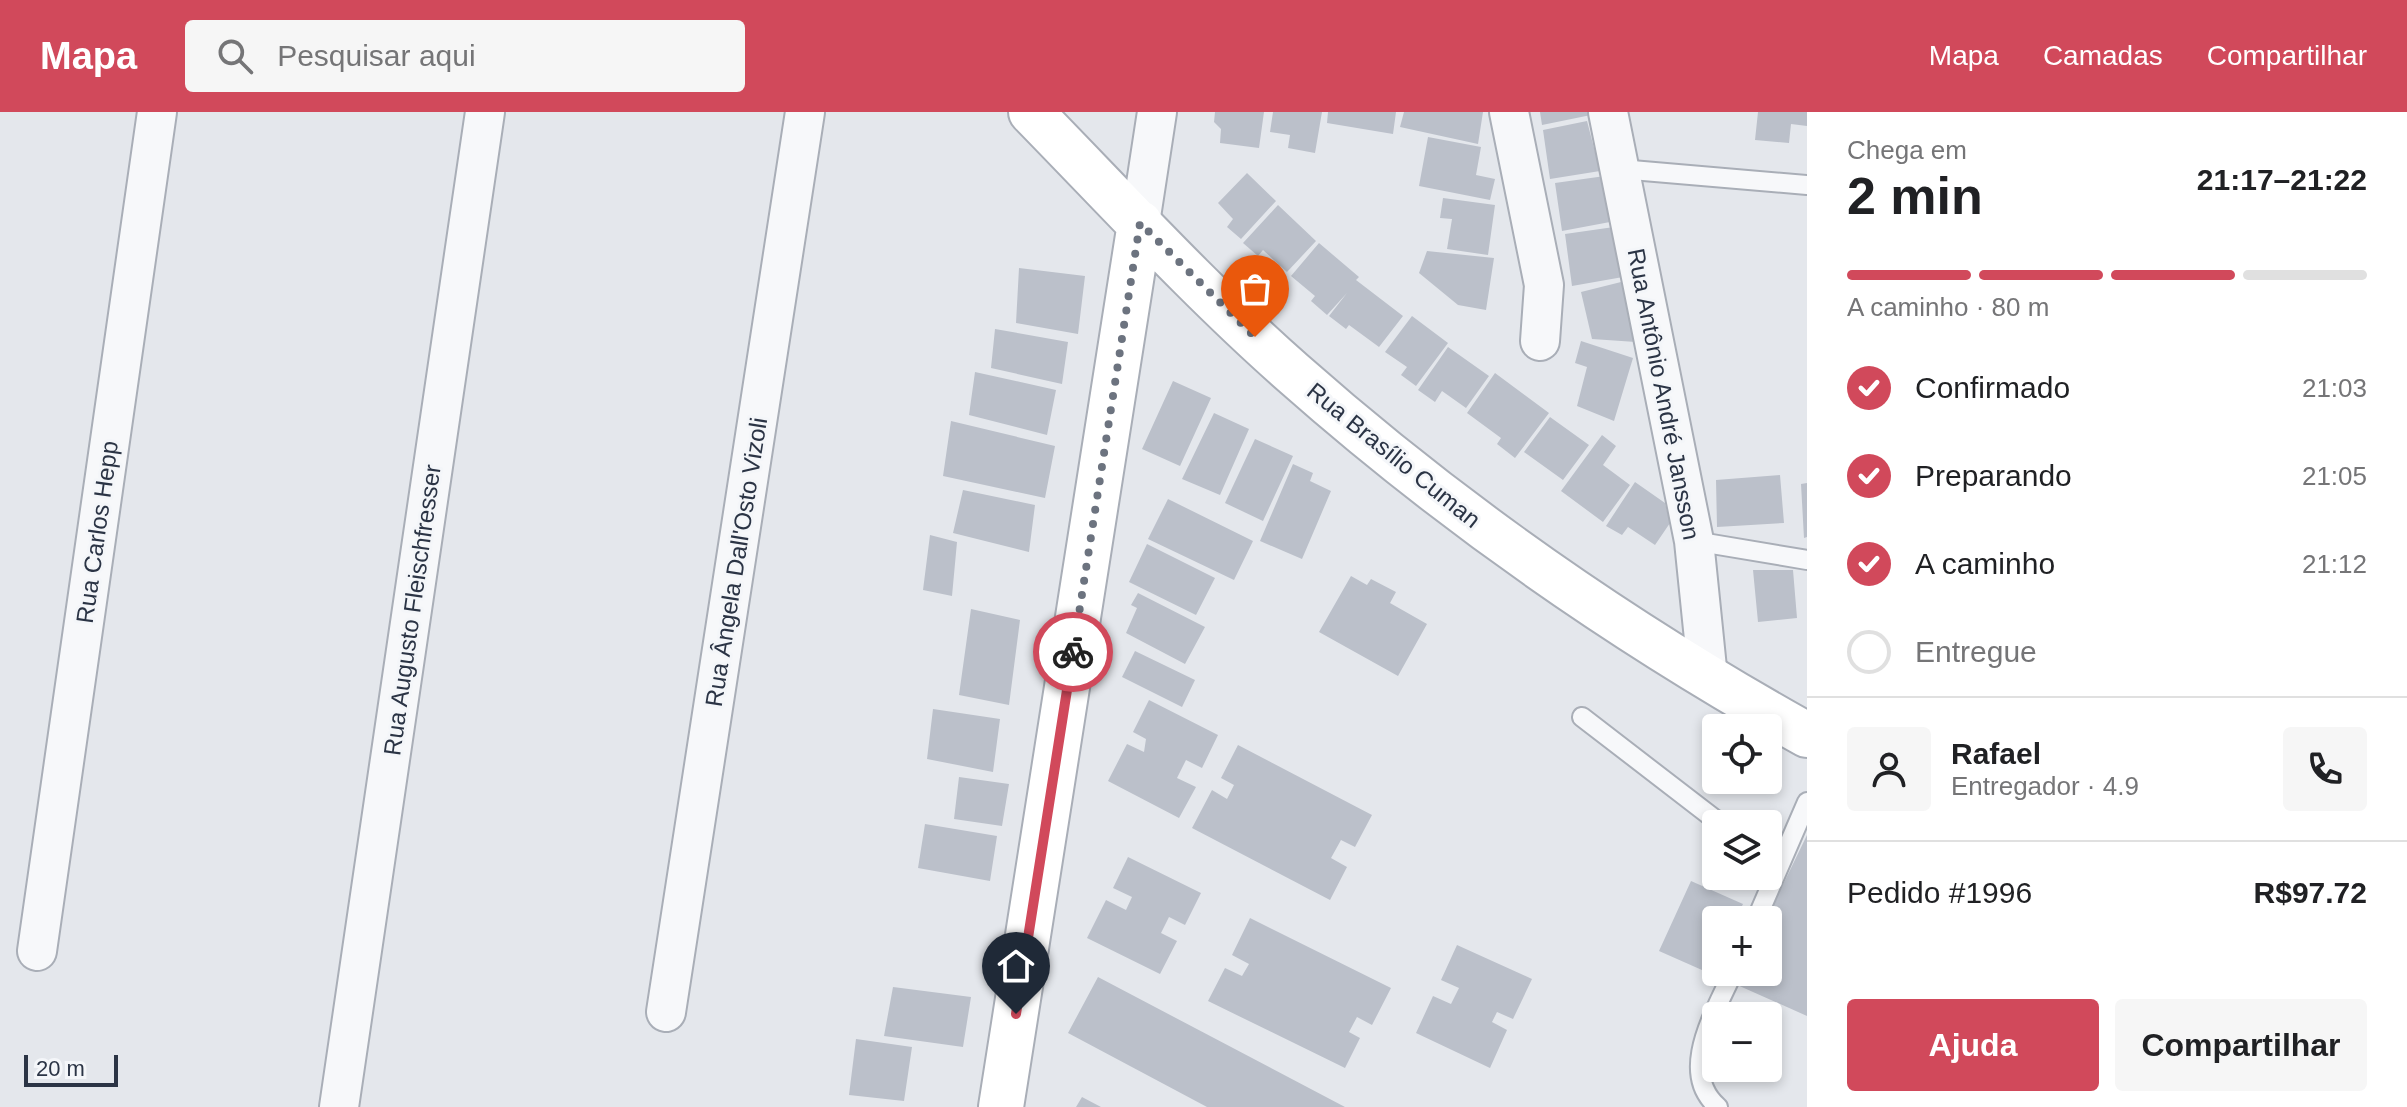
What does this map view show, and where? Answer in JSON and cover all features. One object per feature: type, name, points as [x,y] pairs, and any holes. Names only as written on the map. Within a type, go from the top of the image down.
[{"type":"street","name":"Rua Carlos Hepp","points":[[37,951],[157,112]]},
{"type":"street","name":"Rua Augusto Fleischfresser","points":[[339,1107],[485,112]]},
{"type":"street","name":"Rua Ângela Dall'Osto Vizoli","points":[[666,1012],[805,112]]},
{"type":"street","name":"Rua Brasílio Cuman","points":[[1031,112],[1291,372],[1372,440],[1560,582],[1708,678],[1807,735]]},
{"type":"street","points":[[1001,1107],[1157,112]]},
{"type":"street","points":[[1509,112],[1544,285],[1540,341]]},
{"type":"street","name":"Rua Antônio André Jansson","points":[[1608,112],[1694,541],[1708,678]]},
{"type":"lane","points":[[1620,169],[1807,185]]},
{"type":"lane","points":[[1694,541],[1807,560]]},
{"type":"lane","points":[[1582,717],[1703,810]]},
{"type":"lane","points":[[1782,848],[1807,802]]},
{"type":"lane","points":[[1718,1107],[1709,1100],[1699,1074],[1703,1041],[1727,986]]},
{"type":"building","points":[[1215,112],[1264,112],[1259,148],[1220,143],[1221,129],[1214,122]]},
{"type":"building","points":[[1273,112],[1322,112],[1315,153],[1288,148],[1290,135],[1270,132]]},
{"type":"building","points":[[1328,112],[1396,112],[1393,134],[1327,123]]},
{"type":"building","points":[[1404,112],[1483,112],[1478,144],[1400,127]]},
{"type":"building","points":[[1540,112],[1590,112],[1591,115],[1542,125]]},
{"type":"building","points":[[1758,112],[1807,112],[1807,126],[1791,124],[1789,143],[1755,140]]},
{"type":"building","points":[[1587,121],[1600,171],[1550,179],[1543,130]]},
{"type":"building","points":[[1428,137],[1481,147],[1476,175],[1495,179],[1490,200],[1419,186]]},
{"type":"building","points":[[1247,173],[1276,201],[1241,239],[1227,227],[1233,219],[1218,203]]},
{"type":"building","points":[[1605,176],[1610,222],[1562,231],[1555,183]]},
{"type":"building","points":[[1443,198],[1495,205],[1488,255],[1447,249],[1452,219],[1440,218]]},
{"type":"building","points":[[1278,205],[1316,241],[1287,272],[1263,250],[1258,256],[1243,243]]},
{"type":"building","points":[[1614,227],[1623,277],[1572,286],[1565,234]]},
{"type":"building","points":[[1319,243],[1359,277],[1356,280],[1403,316],[1379,347],[1349,325],[1346,329],[1329,316],[1347,293],[1327,315],[1311,301],[1315,296],[1291,276]]},
{"type":"building","points":[[1427,251],[1494,258],[1486,310],[1458,305],[1419,273]]},
{"type":"building","points":[[1019,268],[1085,276],[1078,334],[1016,323]]},
{"type":"building","points":[[1625,281],[1636,342],[1592,339],[1581,292]]},
{"type":"building","points":[[1412,316],[1448,343],[1416,386],[1401,375],[1407,367],[1385,352]]},
{"type":"building","points":[[995,329],[1068,342],[1062,384],[991,368]]},
{"type":"building","points":[[1581,341],[1633,358],[1614,421],[1577,406],[1587,367],[1575,363]]},
{"type":"building","points":[[1448,347],[1489,376],[1466,408],[1442,391],[1435,402],[1418,390]]},
{"type":"building","points":[[975,372],[1056,390],[1047,435],[969,415]]},
{"type":"building","points":[[1495,373],[1549,413],[1515,458],[1497,444],[1501,438],[1467,413]]},
{"type":"building","points":[[1173,381],[1211,398],[1180,466],[1142,449]]},
{"type":"building","points":[[1214,413],[1249,429],[1220,495],[1182,479]]},
{"type":"building","points":[[1550,417],[1589,445],[1563,480],[1524,452]]},
{"type":"building","points":[[951,421],[1055,446],[1045,498],[943,476]]},
{"type":"building","points":[[1602,435],[1616,446],[1603,465],[1630,485],[1603,522],[1561,491]]},
{"type":"building","points":[[1255,439],[1293,456],[1263,521],[1225,503]]},
{"type":"building","points":[[1293,464],[1313,473],[1310,481],[1331,491],[1302,559],[1260,541]]},
{"type":"building","points":[[1780,475],[1784,523],[1717,527],[1716,480]]},
{"type":"building","points":[[1635,482],[1665,503],[1670,523],[1655,545],[1628,527],[1622,535],[1606,526]]},
{"type":"building","points":[[1807,483],[1807,537],[1804,538],[1801,484]]},
{"type":"building","points":[[963,490],[1035,505],[1029,552],[953,533]]},
{"type":"building","points":[[1168,499],[1253,541],[1234,580],[1148,539]]},
{"type":"building","points":[[930,535],[957,542],[952,596],[923,590]]},
{"type":"building","points":[[1147,544],[1215,578],[1196,615],[1129,582]]},
{"type":"building","points":[[1753,570],[1793,570],[1797,618],[1758,622]]},
{"type":"building","points":[[1351,576],[1367,585],[1371,579],[1396,592],[1390,603],[1427,624],[1398,676],[1319,632]]},
{"type":"building","points":[[1138,593],[1205,627],[1185,664],[1126,633],[1137,608],[1131,605]]},
{"type":"building","points":[[971,609],[1020,620],[1009,705],[959,695]]},
{"type":"building","points":[[1135,651],[1195,680],[1182,707],[1122,677]]},
{"type":"building","points":[[1149,700],[1218,735],[1202,768],[1186,760],[1177,778],[1196,787],[1179,818],[1108,781],[1127,744],[1144,752],[1146,739],[1133,732]]},
{"type":"building","points":[[933,709],[1000,719],[993,772],[927,759]]},
{"type":"building","points":[[1238,745],[1372,815],[1355,847],[1341,840],[1331,858],[1347,867],[1330,900],[1192,828],[1212,790],[1227,799],[1234,785],[1221,778]]},
{"type":"building","points":[[959,777],[1009,784],[1002,826],[954,819]]},
{"type":"building","points":[[925,824],[997,836],[990,881],[918,868]]},
{"type":"building","points":[[1807,835],[1807,1016],[1782,1005],[1782,1002],[1740,986],[1782,986],[1782,906],[1773,906]]},
{"type":"building","points":[[1128,857],[1201,893],[1185,925],[1169,917],[1161,933],[1177,941],[1160,974],[1087,938],[1106,900],[1126,910],[1132,897],[1113,888]]},
{"type":"building","points":[[1691,881],[1702,886],[1702,890],[1711,890],[1743,904],[1702,906],[1702,970],[1659,951]]},
{"type":"building","points":[[1250,918],[1391,988],[1372,1025],[1357,1017],[1349,1032],[1360,1038],[1345,1068],[1208,1001],[1225,968],[1242,976],[1249,964],[1232,955]]},
{"type":"building","points":[[1457,945],[1532,979],[1513,1019],[1497,1012],[1492,1022],[1507,1030],[1490,1068],[1416,1033],[1433,996],[1451,1004],[1459,988],[1441,980]]},
{"type":"building","points":[[1098,977],[1345,1107],[1207,1107],[1068,1033]]},
{"type":"building","points":[[893,987],[971,997],[963,1047],[884,1036]]},
{"type":"building","points":[[856,1039],[912,1047],[904,1101],[849,1095]]},
{"type":"building","points":[[1082,1097],[1101,1107],[1076,1107]]},
{"type":"way so far","points":[[1073,652],[1140,223],[1255,337]]},
{"type":"route","points":[[1016,1014],[1073,652]]}]
